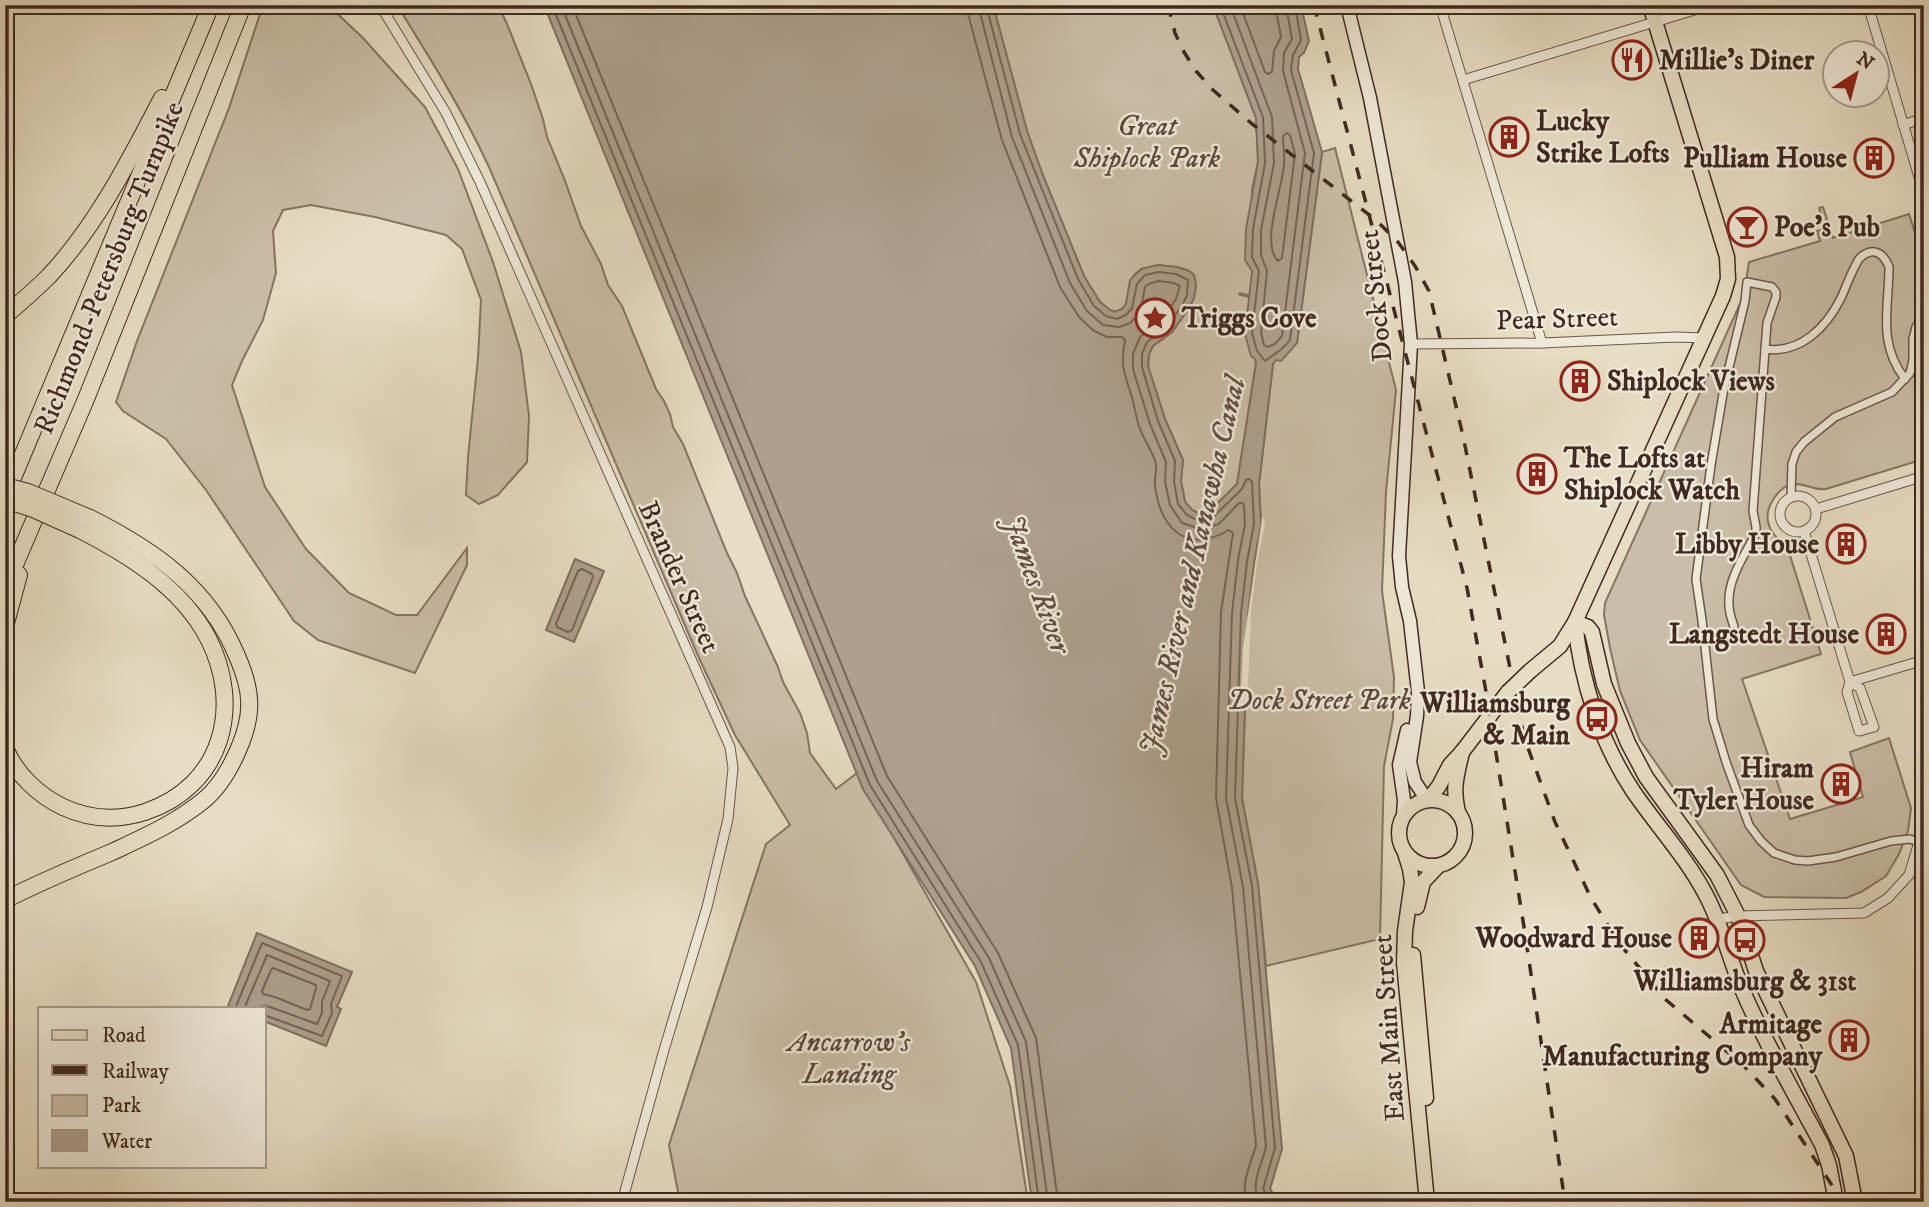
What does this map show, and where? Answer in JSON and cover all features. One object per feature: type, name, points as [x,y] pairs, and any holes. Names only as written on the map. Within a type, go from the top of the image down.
[{"type":"highway","points":[[5,316],[51,274],[95,215],[140,139],[210,5]]},
{"type":"highway","name":"Richmond-Petersburg Turnpike","points":[[5,498],[210,5]]},
{"type":"highway","name":"Richmond-Petersburg Turnpike","points":[[5,588],[145,253],[243,5]]},
{"type":"highway","points":[[5,627],[34,530],[67,443]]},
{"type":"highway","points":[[5,486],[27,492],[85,524],[163,582],[195,618],[215,653],[225,687],[224,715],[218,744],[197,779],[174,798],[148,811],[127,817],[107,819],[77,813],[53,803],[14,765],[5,748]]},
{"type":"highway","points":[[5,498],[125,536],[155,555],[192,586],[208,604],[229,636],[242,666],[250,702],[247,727],[224,778],[192,809],[151,834],[5,900]]},
{"type":"main road","name":"Dock Street","points":[[1348,5],[1370,99],[1398,242],[1411,344],[1399,544],[1402,621],[1410,704],[1399,765],[1404,800],[1403,816]]},
{"type":"main road","points":[[1462,752],[1454,785],[1454,798],[1464,823],[1464,841],[1448,862],[1431,866],[1416,862],[1405,853],[1399,839],[1403,816],[1411,806],[1428,799],[1439,786],[1450,765],[1508,692],[1560,646],[1575,622],[1726,289],[1727,257],[1650,5]]},
{"type":"main road","name":"Dock Street","points":[[1402,587],[1410,621],[1418,692],[1410,762],[1415,782],[1428,799]]},
{"type":"main road","points":[[1575,622],[1588,627],[1592,632],[1607,694],[1640,766],[1704,855],[1738,916],[1756,971],[1846,1156],[1855,1202]]},
{"type":"main road","points":[[1575,622],[1578,654],[1590,699],[1613,755],[1634,791],[1693,873],[1718,919],[1755,1017],[1822,1145],[1836,1202]]},
{"type":"main road","points":[[1428,799],[1442,801],[1458,812]]},
{"type":"main road","name":"East Main Street","points":[[1405,853],[1412,882],[1405,931],[1404,963],[1427,1202]]},
{"type":"main road","name":"East Main Street","points":[[1436,1202],[1413,959],[1420,890],[1426,878],[1438,866]]},
{"type":"street","name":"Brander Street","points":[[380,5],[446,113],[480,182],[730,747],[733,768],[728,819],[707,906],[622,1202]]},
{"type":"street","points":[[1440,5],[1542,344]]},
{"type":"street","points":[[1463,80],[1711,5]]},
{"type":"street","points":[[1868,5],[1924,194]]},
{"type":"street","points":[[1903,125],[1924,118]]},
{"type":"street","points":[[1765,349],[1778,351],[1799,345],[1818,331],[1831,316],[1859,259],[1872,251],[1880,253],[1889,267],[1886,330],[1893,360],[1905,379]]},
{"type":"street","points":[[1718,919],[1738,916],[1864,913],[1888,898],[1909,875],[1921,839],[1891,841],[1836,857],[1808,861],[1774,853],[1760,841],[1749,825],[1726,762],[1713,719],[1696,579],[1724,388],[1747,282],[1772,287],[1776,292],[1768,316],[1765,349],[1753,511],[1756,533],[1734,575],[1730,590],[1729,608],[1734,627]]},
{"type":"street","points":[[1791,498],[1791,464],[1796,452],[1835,417],[1892,391],[1905,379],[1910,373],[1913,360],[1916,327],[1924,315]]},
{"type":"street","name":"Pear Street","points":[[1411,344],[1542,344],[1704,338]]},
{"type":"street","points":[[1815,509],[1924,476]]},
{"type":"street","points":[[1791,498],[1809,499],[1815,509],[1815,520],[1804,531],[1787,528],[1781,518],[1782,506],[1791,498]]},
{"type":"street","points":[[1804,531],[1850,682],[1847,692],[1859,731],[1874,727],[1860,688],[1850,682]]},
{"type":"street","points":[[1850,682],[1924,660]]},
{"type":"green space","points":[[263,5],[328,5],[363,38],[425,107],[458,169],[493,262],[521,352],[529,416],[527,462],[498,495],[479,504],[466,495],[481,300],[462,249],[446,235],[375,217],[311,205],[283,210],[273,231],[276,273],[263,320],[232,385],[265,487],[306,549],[349,593],[396,615],[417,615],[467,548],[467,565],[415,673],[318,640],[294,621],[206,490],[166,439],[123,411],[116,402],[137,341],[229,108]]},
{"type":"green space","name":"Ancarrow's Landing","points":[[397,5],[498,5],[531,84],[547,137],[581,226],[601,264],[608,285],[622,306],[656,389],[683,444],[745,596],[783,682],[800,713],[810,753],[836,789],[857,773],[976,982],[1010,1086],[1028,1202],[680,1202],[669,1145],[766,844],[790,825],[735,735],[699,658],[479,146]]},
{"type":"green space","name":"Great Shiplock Park","points":[[993,5],[1213,5],[1256,118],[1258,162],[1252,189],[1256,363],[1237,484],[1211,510],[1200,514],[1185,502],[1181,481],[1183,460],[1165,419],[1148,366],[1153,346],[1172,332],[1189,308],[1196,286],[1194,275],[1177,267],[1158,265],[1142,269],[1134,275],[1126,304],[1122,309],[1115,312],[1100,302],[1084,276],[1042,173],[1027,131]]},
{"type":"green space","name":"Dock Street Park","points":[[1335,148],[1396,390],[1386,492],[1382,591],[1394,677],[1393,719],[1384,766],[1380,939],[1266,966],[1258,884],[1242,798],[1248,614],[1261,525],[1259,484],[1273,364],[1297,343],[1322,152]]},
{"type":"green space","points":[[1823,207],[1833,238],[1909,214],[1924,261],[1924,459],[1826,489],[1794,484],[1786,486],[1778,493],[1769,507],[1769,526],[1776,537],[1787,546],[1821,654],[1742,679],[1790,819],[1863,797],[1850,752],[1889,738],[1911,808],[1908,831],[1886,876],[1861,892],[1846,898],[1764,897],[1741,885],[1640,740],[1620,691],[1604,615],[1605,603],[1744,295],[1749,262],[1820,241],[1817,231],[1825,229],[1819,208]]},
{"type":"water","points":[[544,5],[993,5],[1027,131],[1042,173],[1084,276],[1100,302],[1115,312],[1122,309],[1126,304],[1130,280],[1141,269],[1158,265],[1177,267],[1194,275],[1196,285],[1189,308],[1172,332],[1153,346],[1148,366],[1165,419],[1183,460],[1181,481],[1185,502],[1200,514],[1211,510],[1237,484],[1256,363],[1251,356],[1245,334],[1252,271],[1245,260],[1246,229],[1258,162],[1256,118],[1213,5],[1301,5],[1309,41],[1304,53],[1299,57],[1298,69],[1322,152],[1297,343],[1281,361],[1276,360],[1273,364],[1259,484],[1261,525],[1248,614],[1242,798],[1258,884],[1282,1149],[1270,1189],[1275,1196],[1321,1202],[1032,1202],[1011,1048],[975,966],[863,789]]},
{"type":"water","points":[[575,559],[604,571],[574,642],[546,630]]},
{"type":"water","points":[[257,933],[352,972],[337,1007],[341,1009],[326,1046],[266,1022],[266,1007],[228,1006]]},
{"type":"pier","points":[[1262,518],[1265,525],[1251,614],[1247,708],[1240,706],[1243,647]]},
{"type":"waterway","points":[[1240,294],[1249,296]]},
{"type":"railway","points":[[1168,5],[1175,33],[1184,52],[1213,90],[1377,221],[1398,242],[1415,266],[1429,291],[1463,436],[1524,737],[1555,822],[1591,898],[1619,943],[1665,999],[1744,1066],[1775,1099],[1843,1202]]},
{"type":"railway","points":[[1314,5],[1467,588],[1524,927],[1565,1202]]},
{"type":"place","name":"Millie's Diner","points":[[1632,60]]},
{"type":"place","name":"Lucky Strike Lofts","points":[[1509,137]]},
{"type":"place","name":"Pulliam House","points":[[1874,158]]},
{"type":"place","name":"Poe's Pub","points":[[1747,227]]},
{"type":"place","name":"Triggs Cove","points":[[1155,318]]},
{"type":"place","name":"Shiplock Views","points":[[1580,381]]},
{"type":"place","name":"The Lofts at Shiplock Watch","points":[[1537,474]]},
{"type":"place","name":"Libby House","points":[[1846,544]]},
{"type":"place","name":"Langstedt House","points":[[1886,634]]},
{"type":"place","name":"Williamsburg & Main","points":[[1597,719]]},
{"type":"place","name":"Hiram Tyler House","points":[[1841,784]]},
{"type":"place","name":"Woodward House","points":[[1699,938]]},
{"type":"place","name":"Williamsburg & 31st","points":[[1745,940]]},
{"type":"place","name":"Armitage Manufacturing Company","points":[[1849,1040]]},
{"type":"water label","name":"James River and Kanawha Canal","points":[[1193,566]]},
{"type":"water label","name":"James River","points":[[1036,584]]}]
